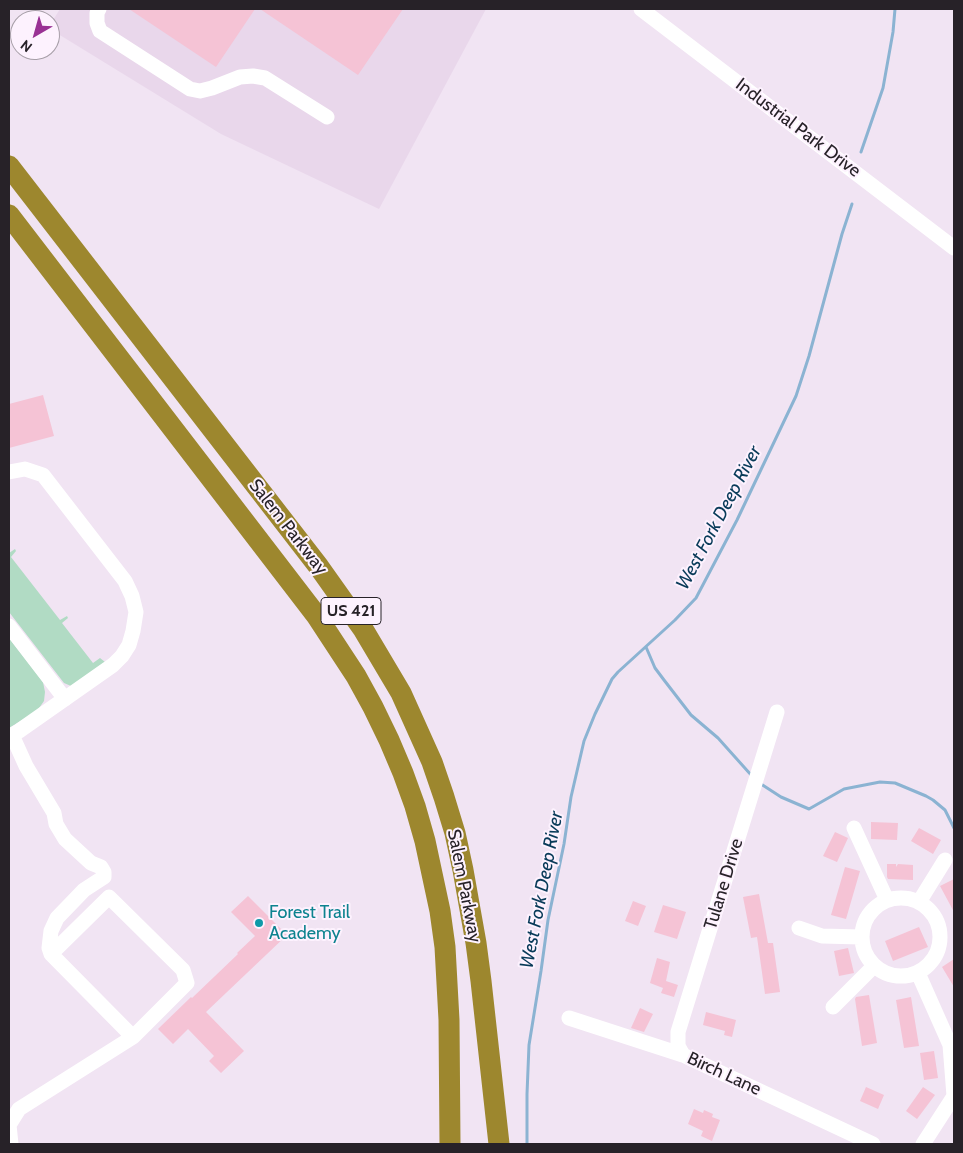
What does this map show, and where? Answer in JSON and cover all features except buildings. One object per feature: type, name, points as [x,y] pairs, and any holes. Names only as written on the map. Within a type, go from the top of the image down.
[{"type":"highway","name":"Salem Parkway","points":[[9,166],[319,567],[363,629],[401,693],[438,779],[455,833],[464,870],[479,962],[499,1144]]},
{"type":"highway","name":"Salem Parkway","points":[[9,215],[316,615],[356,676],[389,740],[415,806],[425,841],[440,911],[445,947],[448,1011],[450,1144]]},
{"type":"highway","points":[[9,223],[34,248]]},
{"type":"street","points":[[99,9],[97,23],[100,31],[190,89],[200,91],[240,77],[253,76],[265,78],[327,117]]},
{"type":"street","name":"Industrial Park Drive","points":[[641,9],[954,248]]},
{"type":"street","points":[[9,472],[25,469],[42,475],[125,581],[132,596],[136,612],[129,645],[122,656],[65,699],[10,736],[54,813],[56,824],[65,839],[92,863],[101,867],[104,872],[104,877],[84,890],[57,918],[51,931],[49,948],[51,954],[133,1037]]},
{"type":"street","points":[[9,626],[65,699]]},
{"type":"street","name":"Tulane Drive","points":[[683,1055],[678,1046],[678,1032],[777,712]]},
{"type":"street","points":[[854,828],[887,900]]},
{"type":"street","points":[[919,902],[944,860]]},
{"type":"street","points":[[12,1144],[9,1125],[19,1109],[133,1037],[187,983],[183,970],[109,897],[51,954]]},
{"type":"street","points":[[903,897],[919,902],[926,906],[936,919],[940,934],[947,944],[939,949],[929,965],[911,975],[895,976],[880,971],[865,953],[861,938],[862,929],[868,914],[887,900],[903,897]]},
{"type":"street","points":[[799,928],[822,936],[861,938]]},
{"type":"street","points":[[832,1007],[874,966]]},
{"type":"street","points":[[918,972],[950,1045],[954,1096],[923,1144]]},
{"type":"street","name":"Birch Lane","points":[[569,1018],[683,1055],[873,1144]]},
{"type":"shaded area","points":[[486,9],[379,209],[221,134],[60,35],[59,10]]},
{"type":"green space","points":[[15,549],[16,551],[11,557],[60,620],[67,616],[68,618],[62,623],[93,663],[100,658],[105,662],[71,686],[64,683],[9,612],[9,553]]},
{"type":"green space","points":[[9,638],[43,682],[45,692],[44,701],[37,711],[9,728]]},
{"type":"waterway","name":"West Fork Deep River","points":[[861,152],[883,88],[895,9]]},
{"type":"waterway","name":"West Fork Deep River","points":[[527,1144],[529,1045],[548,920],[564,844],[571,797],[584,741],[612,679],[696,598],[737,520],[796,396],[852,204]]},
{"type":"waterway","points":[[646,647],[655,668],[691,715],[718,738],[752,776]]},
{"type":"waterway","points":[[761,784],[781,797],[809,809],[844,789],[880,782],[895,783],[933,800],[945,810],[954,828]]},
{"type":"place","name":"Forest Trail Academy","points":[[259,923]]}]
